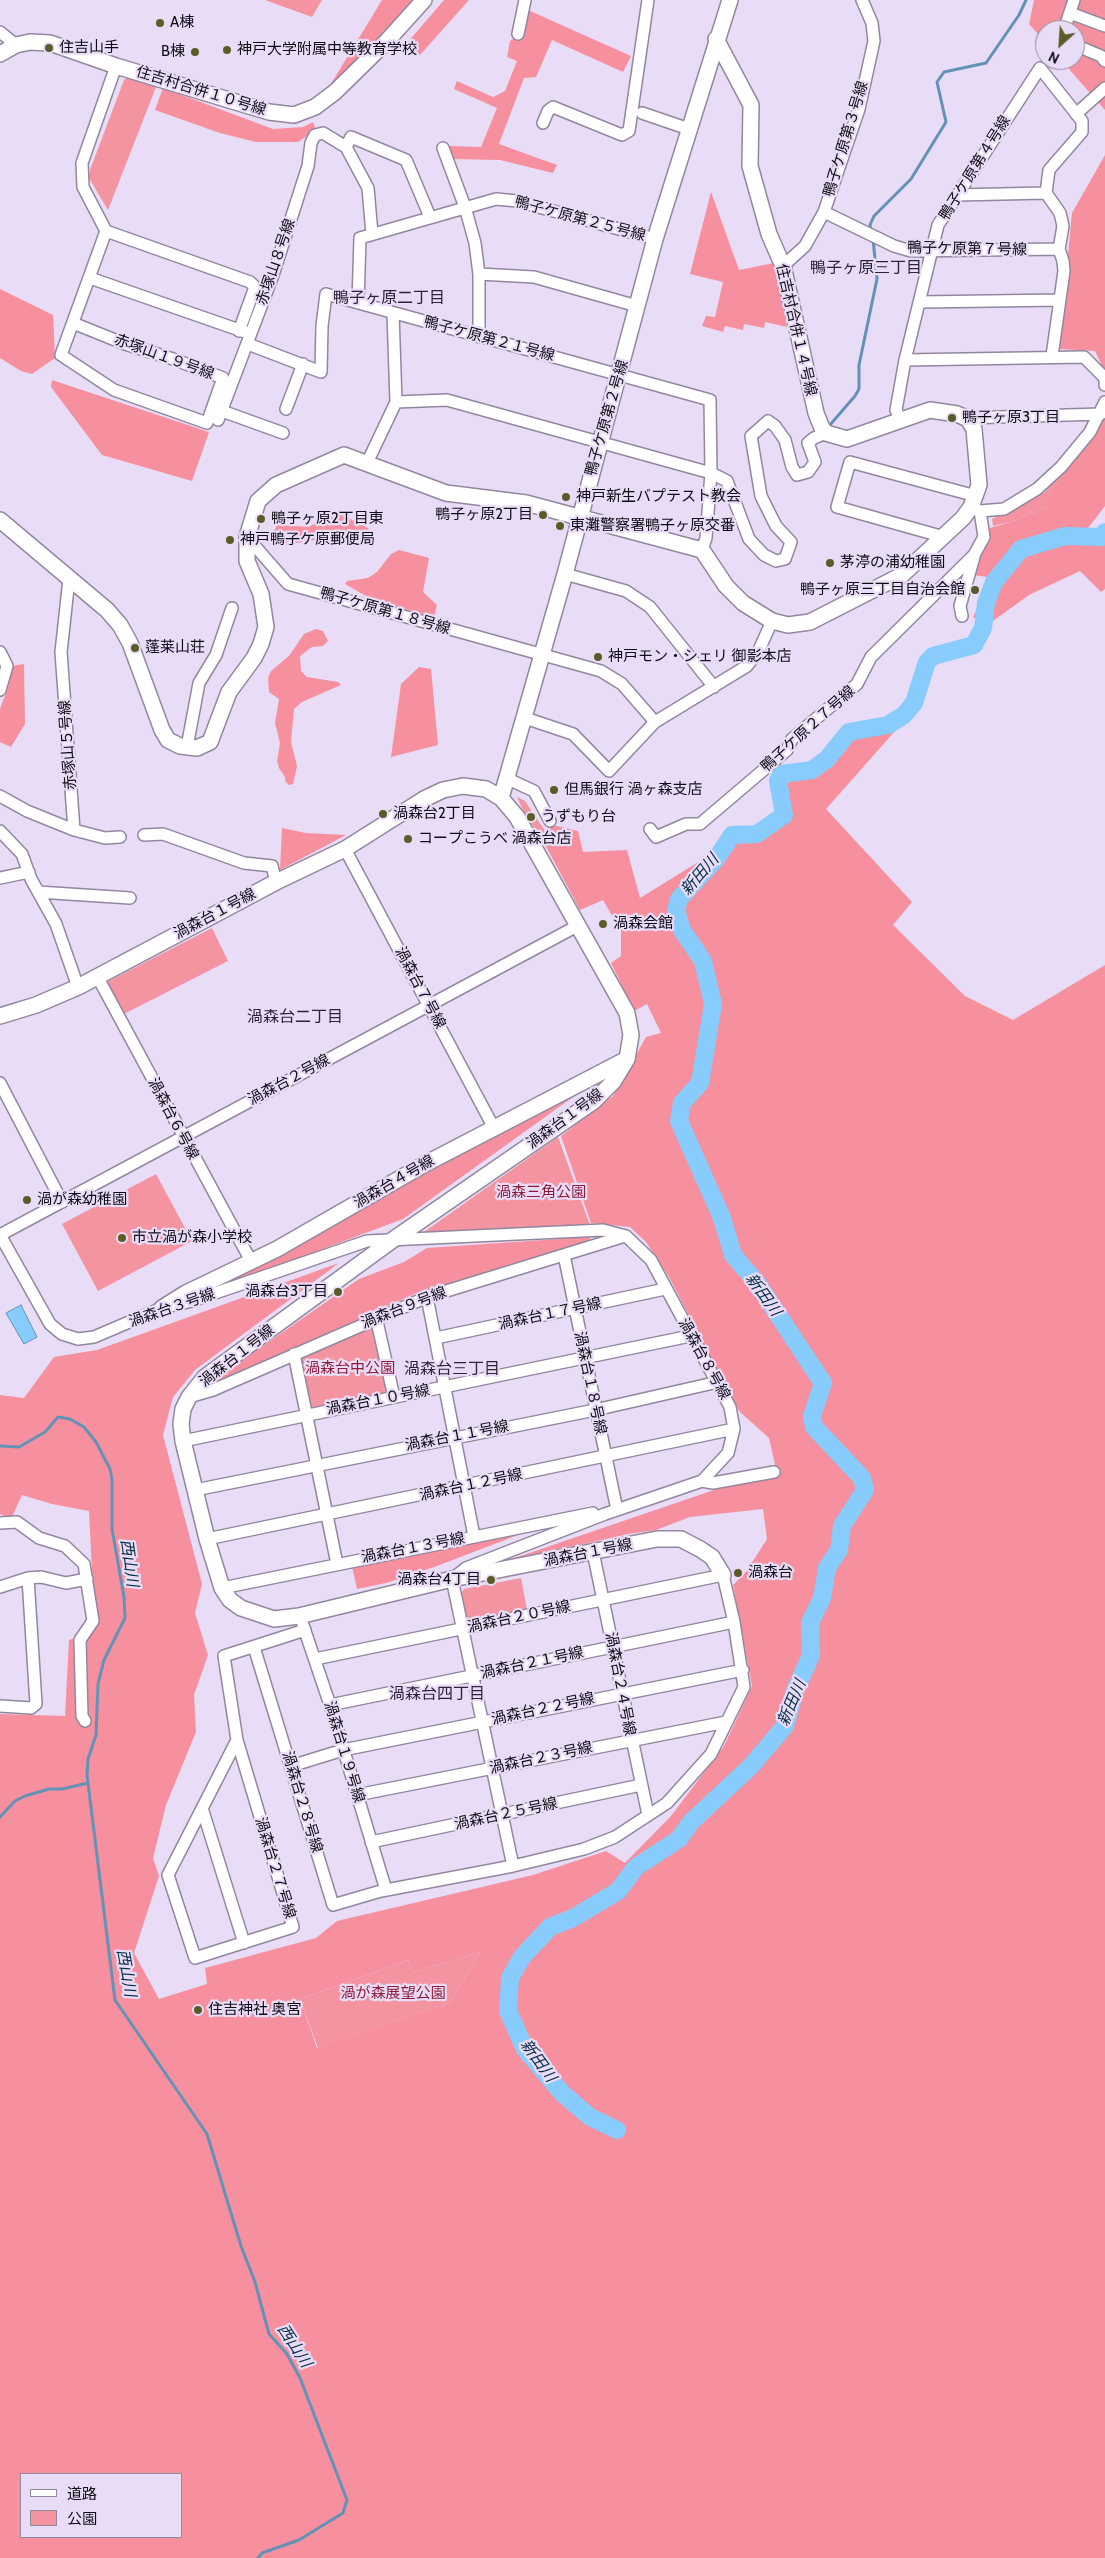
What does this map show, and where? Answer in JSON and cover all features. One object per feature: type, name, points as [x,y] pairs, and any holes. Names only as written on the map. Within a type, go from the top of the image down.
[{"type":"street","name":"住吉村合併１０号線","points":[[0,54],[16,45],[30,42],[50,43],[116,66],[269,112],[294,115],[315,107],[335,92],[386,42],[424,0]]},
{"type":"street","points":[[518,34],[525,0]]},
{"type":"street","points":[[544,123],[548,111],[553,107],[622,135],[629,131],[648,0]]},
{"type":"street","points":[[716,39],[730,0]]},
{"type":"street","name":"鴨子ケ原第３号線","points":[[783,266],[805,246],[824,212],[858,108],[874,41],[872,23],[862,0]]},
{"type":"street","points":[[1068,20],[1074,0]]},
{"type":"street","points":[[1070,14],[1105,26]]},
{"type":"street","points":[[0,32],[16,45]]},
{"type":"street","name":"鴨子ケ原第２号線","points":[[501,798],[508,779],[565,574],[655,239],[716,39]]},
{"type":"street","name":"住吉村合併１４号線","points":[[716,39],[751,105],[750,166],[769,234],[783,266],[816,413],[826,433]]},
{"type":"street","points":[[1085,49],[1101,56],[1105,61]]},
{"type":"street","points":[[116,66],[82,163],[83,187],[106,231],[250,282],[255,287],[239,331]]},
{"type":"street","name":"鴨子ケ原第４号線","points":[[900,419],[896,410],[905,360],[938,225],[1040,68],[1076,114]]},
{"type":"street","points":[[1052,356],[1060,300],[1063,261],[1059,249],[1063,226],[1060,212],[1046,193],[1049,170],[1082,132],[1082,121],[1076,114],[1105,88]]},
{"type":"street","points":[[642,113],[689,129]]},
{"type":"street","name":"赤塚山８号線","points":[[283,433],[220,416],[250,338],[308,166],[311,143],[315,135],[323,133],[346,147]]},
{"type":"street","points":[[372,234],[368,188],[346,147],[351,137],[406,160],[430,217]]},
{"type":"street","points":[[443,148],[465,207],[475,243],[478,274],[479,337]]},
{"type":"street","points":[[957,195],[1046,193]]},
{"type":"street","name":"鴨子ケ原第２５号線","points":[[358,303],[360,238],[496,199],[517,200],[655,239]]},
{"type":"street","name":"鴨子ケ原第７号線","points":[[824,212],[879,239],[911,251],[1059,249]]},
{"type":"street","name":"赤塚山１９号線","points":[[74,323],[125,344],[174,359],[223,378],[207,423],[114,390],[61,355],[106,231]]},
{"type":"street","points":[[478,274],[534,277],[637,306]]},
{"type":"street","points":[[90,278],[189,311],[239,331],[303,364],[286,409]]},
{"type":"street","name":"鴨子ケ原第２１号線","points":[[303,364],[322,372],[322,326],[326,294],[710,400],[711,473]]},
{"type":"street","points":[[919,302],[1060,300]]},
{"type":"street","points":[[367,463],[396,402],[393,313]]},
{"type":"street","points":[[905,360],[1052,356],[1084,357],[1104,378],[1105,385]]},
{"type":"street","points":[[396,402],[447,400],[711,473],[727,481],[749,539],[764,555],[776,561],[785,559],[791,542],[776,526],[761,496],[751,436],[768,421],[785,440],[792,466],[797,475],[808,472],[815,462],[808,443],[814,438],[826,433],[847,439],[930,410],[965,418],[1101,414]]},
{"type":"street","points":[[944,537],[837,507],[850,462],[976,504],[1004,509],[1037,489],[1075,450],[1101,414],[1105,402]]},
{"type":"street","points":[[0,520],[107,610],[120,625],[130,643],[166,737],[180,746],[197,748],[210,742],[229,692],[261,644],[266,627],[261,594],[247,560],[247,536],[258,501],[276,486],[344,455],[446,494],[526,503],[702,550],[732,592],[759,615],[788,625],[810,622],[902,575],[944,537],[976,504],[979,485],[974,429],[965,418]]},
{"type":"street","points":[[702,550],[706,538],[711,473]]},
{"type":"street","name":"鴨子ケ原２７号線","points":[[650,830],[656,837],[686,824],[700,824],[787,750],[792,739],[857,684],[871,657],[974,555],[984,537],[976,504]]},
{"type":"street","name":"鴨子ケ原第１８号線","points":[[247,536],[288,584],[542,655],[579,662],[601,670],[622,684],[655,722]]},
{"type":"street","points":[[962,616],[960,606],[974,555]]},
{"type":"street","points":[[565,574],[626,592],[650,607],[714,687]]},
{"type":"street","name":"赤塚山５号線","points":[[69,579],[61,652],[74,830]]},
{"type":"street","points":[[187,747],[199,683],[216,655],[232,608]]},
{"type":"street","points":[[525,718],[573,734],[609,771],[655,722],[747,666],[759,650],[772,621]]},
{"type":"street","points":[[0,652],[6,666],[0,690]]},
{"type":"street","points":[[508,779],[534,791],[550,821]]},
{"type":"street","name":"渦森台１号線","points":[[0,1016],[36,1006],[78,987],[276,882],[345,849],[424,799],[443,790],[463,786],[486,789],[501,798],[517,817],[627,1012],[631,1035],[627,1059],[613,1082],[594,1101],[394,1239],[205,1377],[188,1397],[183,1409],[181,1424],[183,1441],[207,1539],[222,1588],[230,1600],[241,1608],[257,1615],[302,1623],[452,1580],[657,1539],[681,1539],[712,1557],[723,1575],[734,1622],[743,1670],[744,1687],[711,1754],[667,1803],[615,1836],[584,1849],[513,1866],[386,1890]]},
{"type":"street","points":[[0,796],[27,811],[74,830],[105,838],[120,837]]},
{"type":"street","points":[[0,831],[22,854],[38,892],[56,924],[78,987]]},
{"type":"street","points":[[144,835],[163,834],[244,863],[272,866],[276,882]]},
{"type":"street","name":"渦森台７号線","points":[[345,849],[494,1128]]},
{"type":"street","points":[[0,878],[29,872]]},
{"type":"street","points":[[38,892],[130,898]]},
{"type":"street","name":"渦森台２号線","points":[[0,1235],[579,925]]},
{"type":"street","name":"渦森台６号線","points":[[97,976],[182,1137],[251,1261]]},
{"type":"street","name":"渦森台４号線","points":[[162,1308],[186,1293],[277,1249],[425,1164],[627,1059]]},
{"type":"street","points":[[0,1083],[62,1202]]},
{"type":"street","points":[[394,1239],[603,1230],[626,1236]]},
{"type":"street","name":"渦森台３号線","points":[[0,1235],[50,1324],[62,1334],[78,1339],[94,1337],[162,1308],[192,1301],[366,1241],[394,1239]]},
{"type":"street","name":"渦森台９号線","points":[[188,1397],[213,1390],[376,1317],[427,1297],[626,1236]]},
{"type":"street","name":"渦森台８号線","points":[[452,1580],[466,1568],[605,1514],[702,1481],[728,1453],[734,1429],[730,1407],[718,1382],[690,1336],[651,1260],[626,1236]]},
{"type":"street","name":"渦森台１８号線","points":[[564,1255],[617,1510]]},
{"type":"street","name":"渦森台１７号線","points":[[436,1338],[665,1289]]},
{"type":"street","points":[[427,1297],[456,1436],[474,1536]]},
{"type":"street","points":[[376,1317],[394,1397]]},
{"type":"street","name":"渦森台１０号線","points":[[183,1441],[690,1336]]},
{"type":"street","points":[[294,1354],[337,1564]]},
{"type":"street","name":"渦森台１１号線","points":[[196,1490],[456,1436],[595,1410],[718,1382]]},
{"type":"street","name":"渦森台１２号線","points":[[207,1539],[734,1429]]},
{"type":"street","points":[[702,1481],[713,1483],[774,1472]]},
{"type":"street","name":"渦森台１３号線","points":[[222,1588],[592,1513],[605,1514]]},
{"type":"street","points":[[0,1523],[17,1522],[39,1538],[65,1546],[84,1564],[93,1621],[80,1640],[82,1716],[85,1720]]},
{"type":"street","name":"渦森台２４号線","points":[[593,1552],[648,1815]]},
{"type":"street","name":"渦森台２０号線","points":[[315,1660],[723,1575]]},
{"type":"street","points":[[0,1587],[28,1578],[41,1577],[66,1583],[87,1579]]},
{"type":"street","points":[[0,1706],[31,1708],[36,1704],[28,1578]]},
{"type":"street","points":[[452,1580],[513,1866]]},
{"type":"street","name":"渦森台２１号線","points":[[330,1705],[734,1622]]},
{"type":"street","name":"渦森台２７号線","points":[[237,1740],[168,1875],[195,1958],[293,1927],[237,1740],[224,1656],[254,1647],[302,1623]]},
{"type":"street","name":"渦森台１９号線","points":[[302,1623],[330,1705],[386,1890]]},
{"type":"street","name":"渦森台２８号線","points":[[254,1647],[333,1905],[386,1890]]},
{"type":"street","name":"渦森台２２号線","points":[[291,1766],[343,1750],[621,1692],[743,1670]]},
{"type":"street","name":"渦森台２３号線","points":[[357,1796],[726,1722]]},
{"type":"street","name":"渦森台２５号線","points":[[371,1842],[641,1785]]},
{"type":"street","points":[[202,1808],[244,1943]]},
{"type":"green space","points":[[265,0],[322,0],[312,17]]},
{"type":"green space","points":[[128,77],[156,87],[108,210],[89,178],[90,170],[124,80]]},
{"type":"green space","points":[[1087,443],[1048,507],[1014,521],[993,526],[992,519],[1045,492]]},
{"type":"green space","points":[[517,797],[525,801],[545,831],[541,839],[523,810]]},
{"type":"green space","points":[[212,928],[228,961],[122,1015],[105,983]]},
{"type":"green space","name":"渦森三角公園","points":[[558,1137],[590,1225],[424,1232]]},
{"type":"green space","points":[[156,1174],[192,1241],[98,1291],[62,1224]]},
{"type":"green space","name":"渦森台中公園","points":[[373,1323],[389,1394],[310,1410],[299,1356]]},
{"type":"green space","points":[[521,1578],[527,1610],[471,1622],[467,1620],[461,1594],[464,1589]]},
{"type":"green space","name":"渦が森展望公園","points":[[480,1952],[451,2002],[318,2048],[300,1999],[408,1960],[413,1972]]},
{"type":"shaded area","points":[[382,0],[416,0],[386,34],[326,92]]},
{"type":"shaded area","points":[[444,0],[469,0],[420,55],[408,42]]},
{"type":"shaded area","points":[[1034,0],[1105,0],[1105,110],[1070,70],[1085,70],[1085,20],[1035,20],[1035,31],[1029,24]]},
{"type":"shaded area","points":[[528,10],[631,56],[623,72],[552,40],[536,77],[524,78],[499,144],[557,165],[553,173],[500,160],[450,159],[450,146],[481,147],[497,108],[454,89],[457,81],[493,97],[505,91],[517,61],[507,57],[510,41],[523,32]]},
{"type":"shaded area","points":[[163,88],[273,129],[303,127],[313,122],[316,130],[298,142],[256,142],[220,133],[155,110]]},
{"type":"shaded area","points":[[1105,155],[1105,372],[1095,351],[1059,349],[1072,213]]},
{"type":"shaded area","points":[[711,192],[739,270],[774,263],[787,327],[765,322],[764,328],[744,324],[743,330],[725,326],[723,332],[702,326],[706,316],[715,317],[723,282],[690,274]]},
{"type":"shaded area","points":[[0,289],[53,315],[55,358],[32,374],[21,371],[0,358]]},
{"type":"shaded area","points":[[52,380],[209,432],[192,481],[102,455],[51,387]]},
{"type":"shaded area","points":[[1105,414],[1105,506],[1085,532],[1103,541],[1105,539],[1105,589],[1101,592],[1080,571],[1029,595],[986,626],[973,617],[985,594],[988,577],[973,575],[990,528],[1014,521],[1048,507],[1052,493]]},
{"type":"shaded area","points":[[336,512],[368,528],[370,531],[368,543],[321,539],[278,546],[274,531],[277,525],[309,527],[329,514]]},
{"type":"shaded area","points":[[399,550],[429,558],[423,592],[437,605],[434,617],[373,600],[345,584],[347,581],[368,578],[377,572],[391,554]]},
{"type":"shaded area","points":[[316,629],[323,631],[328,641],[323,646],[312,647],[300,656],[301,671],[307,677],[338,682],[341,685],[302,702],[294,709],[291,742],[297,766],[293,784],[289,785],[285,781],[277,761],[280,743],[275,723],[279,699],[269,692],[268,678],[271,671],[289,656],[304,634]]},
{"type":"shaded area","points":[[24,664],[25,724],[11,747],[0,742],[0,709],[9,685],[11,666]]},
{"type":"shaded area","points":[[419,667],[431,669],[438,745],[391,757],[401,684]]},
{"type":"shaded area","points":[[896,730],[826,809],[912,902],[893,925],[965,996],[1013,1020],[1105,965],[1105,2558],[0,2558],[0,1714],[65,1716],[69,1640],[95,1631],[89,1511],[52,1504],[22,1495],[11,1519],[0,1514],[0,1395],[24,1398],[54,1357],[97,1350],[339,1263],[195,1370],[173,1397],[163,1435],[202,1584],[195,1613],[208,1655],[194,1695],[196,1732],[166,1805],[153,1858],[159,1876],[134,1953],[159,1999],[207,1984],[205,1968],[316,1938],[337,1921],[533,1875],[606,1851],[625,1863],[671,1816],[724,1746],[752,1686],[733,1585],[746,1572],[767,1539],[763,1509],[690,1517],[656,1530],[628,1534],[500,1563],[714,1490],[777,1474],[769,1438],[740,1412],[734,1403],[669,1277],[646,1242],[630,1227],[591,1223],[561,1136],[613,1096],[646,1037],[661,1033],[647,1004],[634,1011],[611,963],[621,956],[621,931],[603,900],[580,910],[542,839],[553,825],[578,831],[583,852],[627,850],[640,898],[760,824],[787,811],[783,786],[860,736]],"holes":[[[480,1952],[451,2002],[317,2048],[300,1999],[408,1960],[413,1972]]]},
{"type":"shaded area","points":[[282,828],[306,833],[346,835],[280,870]]},
{"type":"shaded area","points":[[568,1095],[573,1097],[403,1219],[194,1297],[240,1276],[359,1206]]},
{"type":"shaded area","points":[[588,1237],[592,1240],[414,1294],[215,1385],[217,1378],[359,1279],[404,1262],[427,1248]]},
{"type":"shaded area","points":[[560,1519],[437,1566],[386,1583],[357,1589],[352,1566]]},
{"type":"water","points":[[21,1305],[37,1337],[24,1344],[6,1313]]},
{"type":"waterway","points":[[871,231],[870,225],[874,216],[911,179],[946,122],[937,82],[944,72],[986,63],[1019,15],[1026,0]]},
{"type":"waterway","points":[[829,426],[859,389],[859,365],[877,279],[873,239]]},
{"type":"waterway","name":"新田川","points":[[617,2130],[590,2117],[562,2093],[525,2049],[508,2011],[510,1978],[522,1957],[550,1927],[573,1918],[618,1891],[636,1867],[679,1839],[691,1822],[751,1766],[785,1726],[795,1691],[811,1655],[810,1623],[822,1598],[827,1568],[839,1550],[842,1526],[865,1490],[862,1478],[814,1427],[812,1416],[823,1383],[757,1283],[733,1255],[722,1218],[679,1121],[682,1103],[700,1083],[713,1004],[703,961],[682,930],[676,911],[679,899],[716,859],[732,835],[757,834],[784,815],[778,781],[782,774],[812,770],[827,759],[849,732],[888,725],[904,715],[914,703],[927,662],[933,656],[974,645],[983,628],[986,603],[994,582],[1021,549],[1065,536],[1102,537],[1105,532]]},
{"type":"waterway","name":"西山川","points":[[0,1446],[19,1447],[45,1432],[58,1417],[70,1419],[84,1427],[96,1442],[110,1469],[112,1479],[112,1529],[124,1597],[125,1618],[104,1660],[98,1684],[96,1735],[88,1759],[87,1775],[115,2000],[207,2134],[241,2246],[255,2282],[269,2334],[287,2354],[300,2378],[347,2500],[343,2513],[299,2540],[262,2553],[258,2558]]},
{"type":"waterway","points":[[0,1817],[15,1801],[25,1796],[49,1789],[62,1789],[88,1783]]},
{"type":"place","name":"A棟","points":[[160,23]]},
{"type":"place","name":"住吉山手","points":[[49,48]]},
{"type":"place","name":"神戸大学附属中等教育学校","points":[[227,50]]},
{"type":"place","name":"B棟","points":[[195,52]]},
{"type":"place","name":"鴨子ヶ原3丁目","points":[[952,418]]},
{"type":"place","name":"神戸新生バプテスト教会","points":[[566,497]]},
{"type":"place","name":"鴨子ヶ原2丁目","points":[[543,515]]},
{"type":"place","name":"鴨子ヶ原2丁目東","points":[[261,519]]},
{"type":"place","name":"東灘警察署鴨子ヶ原交番","points":[[560,526]]},
{"type":"place","name":"神戸鴨子ケ原郵便局","points":[[230,540]]},
{"type":"place","name":"茅渟の浦幼稚園","points":[[830,563]]},
{"type":"place","name":"鴨子ヶ原三丁目自治会館","points":[[975,590]]},
{"type":"place","name":"蓬莱山荘","points":[[135,648]]},
{"type":"place","name":"神戸モン・シェリ 御影本店","points":[[598,657]]},
{"type":"place","name":"但馬銀行 渦ヶ森支店","points":[[554,790]]},
{"type":"place","name":"渦森台2丁目","points":[[383,814]]},
{"type":"place","name":"うずもり台","points":[[531,817]]},
{"type":"place","name":"コープこうべ 渦森台店","points":[[408,839]]},
{"type":"place","name":"渦森会館","points":[[603,924]]},
{"type":"place","name":"渦が森幼稚園","points":[[27,1200]]},
{"type":"place","name":"市立渦が森小学校","points":[[122,1238]]},
{"type":"place","name":"渦森台3丁目","points":[[338,1292]]},
{"type":"place","name":"渦森台","points":[[738,1573]]},
{"type":"place","name":"渦森台4丁目","points":[[491,1580]]},
{"type":"place","name":"住吉神社 奥宮","points":[[198,2010]]},
{"type":"district","name":"鴨子ヶ原三丁目","points":[[866,268]]},
{"type":"district","name":"鴨子ヶ原二丁目","points":[[389,298]]},
{"type":"district","name":"渦森台二丁目","points":[[295,1017]]},
{"type":"district","name":"渦森台三丁目","points":[[452,1369]]},
{"type":"district","name":"渦森台四丁目","points":[[437,1694]]}]
